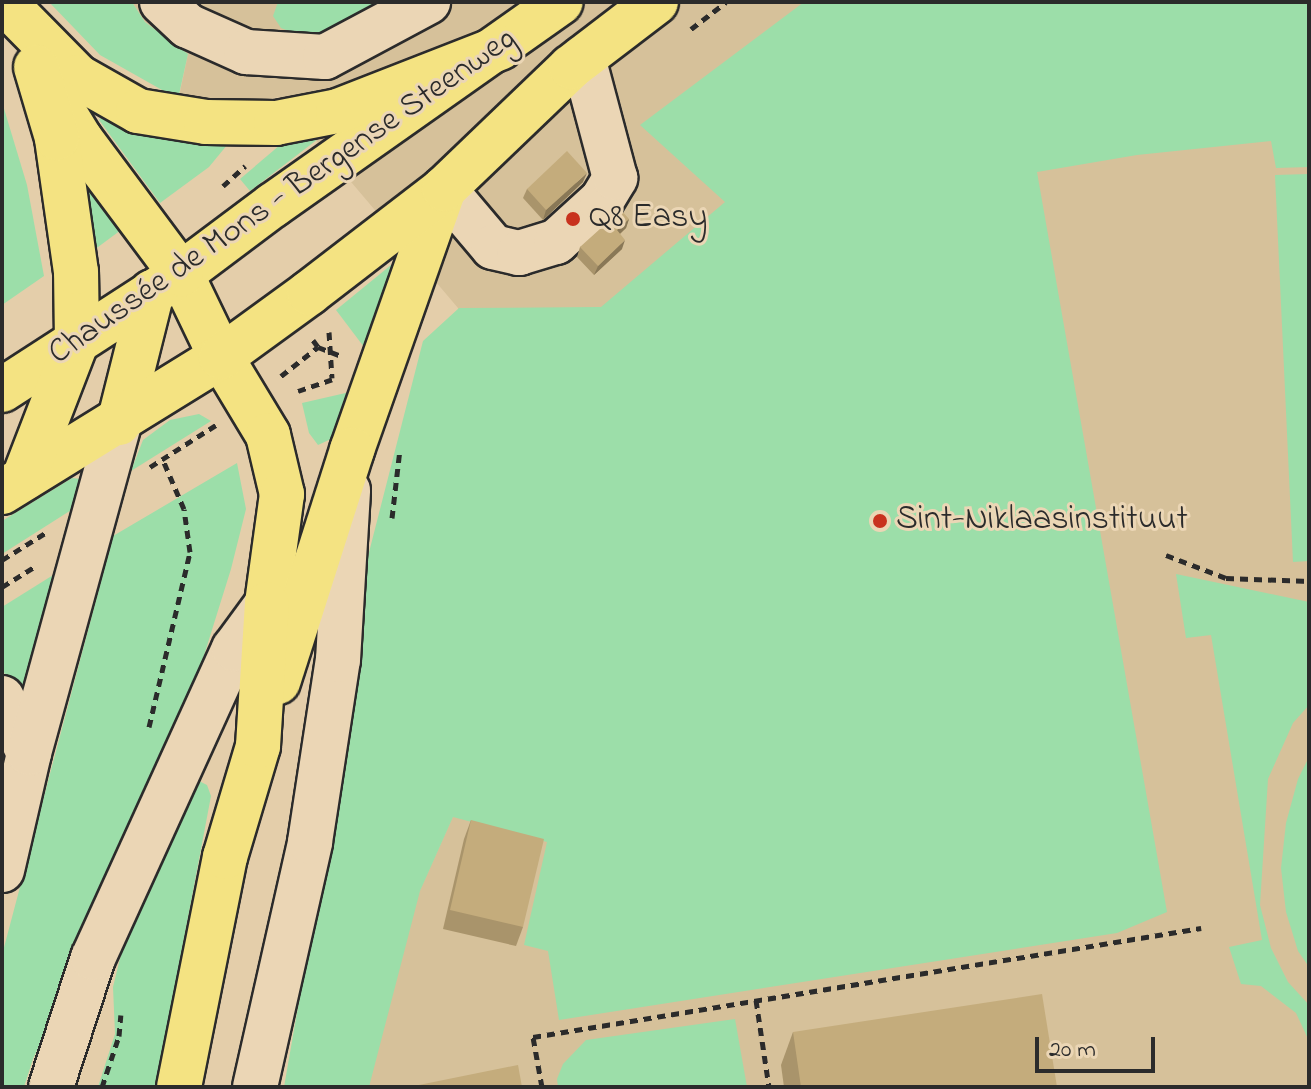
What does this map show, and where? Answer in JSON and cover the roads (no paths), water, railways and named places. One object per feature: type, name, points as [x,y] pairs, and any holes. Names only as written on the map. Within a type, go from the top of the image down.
[{"type":"main road","points":[[4,2],[78,77],[138,111],[206,122],[276,123],[338,111],[500,48]]},
{"type":"main road","points":[[4,2],[36,67],[166,283],[221,357],[268,435],[282,494],[267,604],[258,746]]},
{"type":"main road","name":"Chaussée de Mons - Bergense Steenweg","points":[[2,390],[166,283],[561,2]]},
{"type":"main road","name":"Chaussée de Mons - Bergense Steenweg","points":[[13,485],[119,423],[221,357],[444,189],[583,58],[656,2]]},
{"type":"main road","points":[[13,485],[77,341],[76,272],[57,138],[36,67]]},
{"type":"main road","points":[[179,1087],[225,857],[352,450],[444,189]]},
{"type":"main road","points":[[119,423],[166,283]]},
{"type":"street","points":[[162,2],[188,26],[246,52],[325,57],[428,2]]},
{"type":"street","points":[[444,189],[493,247],[519,253],[556,242],[602,200],[615,178],[583,58]]},
{"type":"street","points":[[2,870],[29,753],[119,423]]},
{"type":"street","points":[[255,1087],[310,842],[329,721],[338,660],[352,450]]},
{"type":"street","points":[[51,1087],[93,958],[234,649],[267,604]]},
{"type":"street","points":[[2,698],[29,753]]},
{"type":"place","name":"Q8 Easy","points":[[573,219]]},
{"type":"place","name":"Sint-Niklaasinstituut","points":[[880,521]]}]
